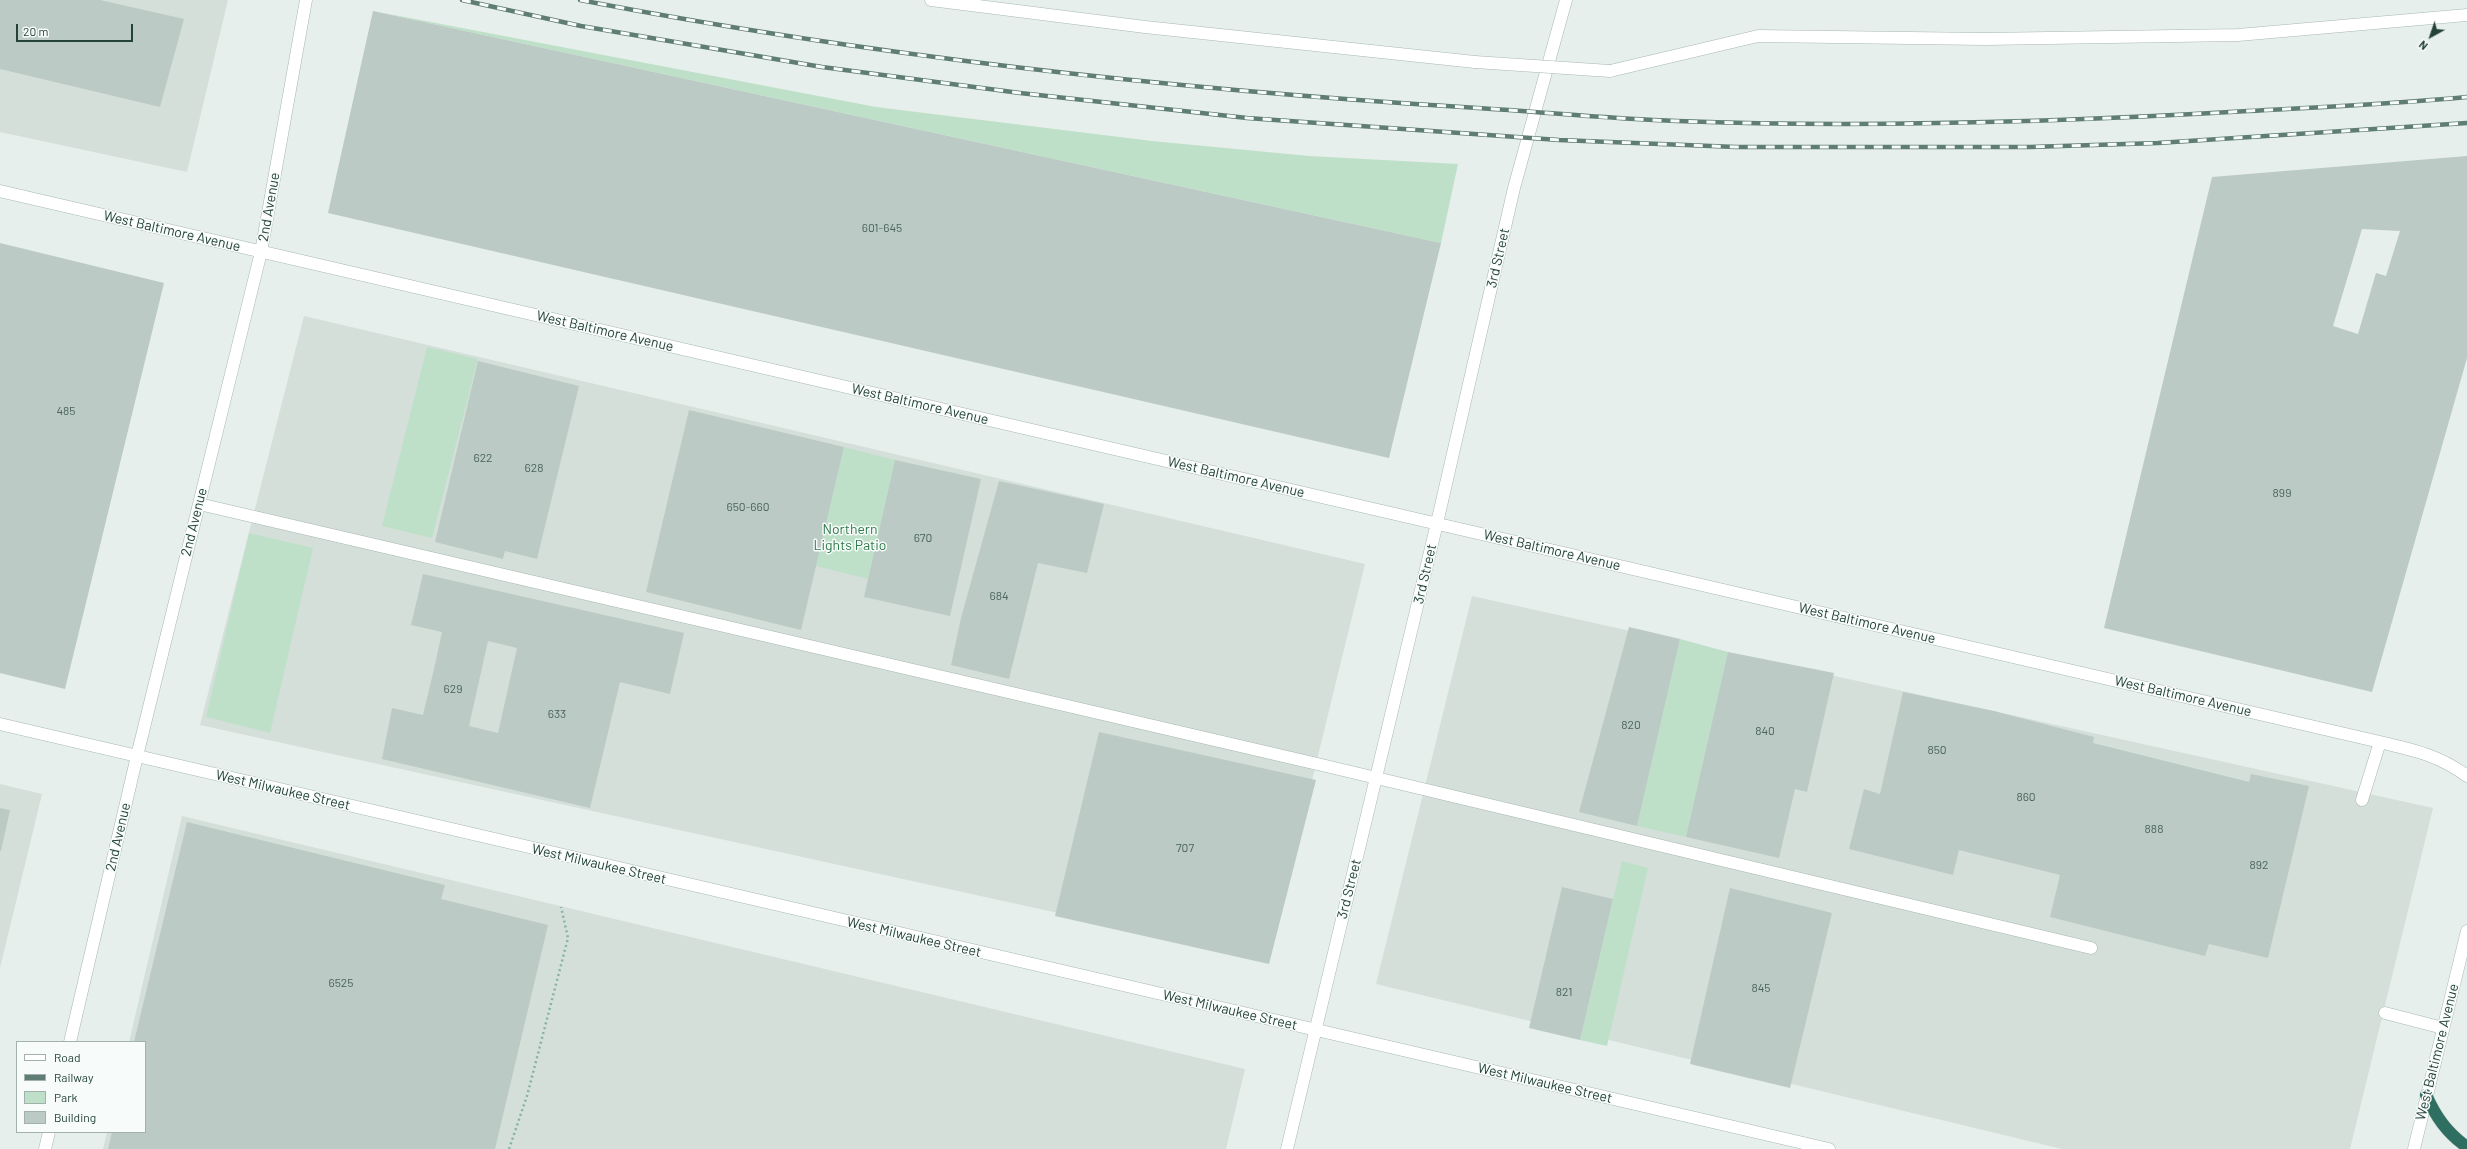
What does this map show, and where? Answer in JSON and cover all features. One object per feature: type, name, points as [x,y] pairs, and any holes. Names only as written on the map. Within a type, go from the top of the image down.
[{"type":"highway","points":[[2426,1094],[2437,1118],[2453,1137],[2467,1147]]},
{"type":"street","name":"2nd Avenue","points":[[70,1041],[137,756],[261,252],[306,0]]},
{"type":"street","points":[[931,0],[1145,27],[1475,62],[1610,71],[1758,36],[1985,39],[2238,35],[2467,15]]},
{"type":"street","name":"3rd Street","points":[[1287,1149],[1437,523],[1514,188],[1566,0]]},
{"type":"street","name":"West Baltimore Avenue","points":[[0,191],[2380,742],[2430,754],[2454,766],[2467,776]]},
{"type":"street","points":[[199,504],[1376,778],[2091,948]]},
{"type":"street","name":"West Milwaukee Street","points":[[0,724],[1828,1149]]},
{"type":"street","points":[[2362,800],[2380,742]]},
{"type":"street","name":"West Baltimore Avenue","points":[[2414,1149],[2426,1094],[2467,931]]},
{"type":"street","points":[[2385,1013],[2443,1028]]},
{"type":"street","points":[[46,1149],[49,1133]]},
{"type":"path","points":[[509,1149],[528,1096],[568,938],[561,907]]},
{"type":"shaded area","points":[[0,0],[228,0],[187,172],[0,132]]},
{"type":"shaded area","points":[[304,316],[1365,564],[1268,959],[200,725]]},
{"type":"shaded area","points":[[1472,596],[2433,808],[2350,1149],[2062,1149],[1376,984]]},
{"type":"shaded area","points":[[0,784],[42,794],[0,968]]},
{"type":"shaded area","points":[[182,816],[1245,1069],[1226,1149],[103,1149],[107,1133],[146,1133],[146,1041],[129,1041]]},
{"type":"green space","points":[[373,11],[876,107],[1152,141],[1309,156],[1458,164],[1441,243]]},
{"type":"green space","points":[[427,347],[478,359],[432,538],[382,526]]},
{"type":"green space","name":"Northern Lights Patio","points":[[844,447],[895,460],[868,579],[816,566]]},
{"type":"green space","points":[[249,533],[313,548],[270,733],[206,717]]},
{"type":"green space","points":[[1680,639],[1728,652],[1686,837],[1637,826]]},
{"type":"green space","points":[[1622,861],[1648,868],[1607,1046],[1580,1040]]},
{"type":"building","points":[[0,0],[100,0],[184,19],[160,107],[0,69]]},
{"type":"building","points":[[373,11],[1441,243],[1389,458],[328,213]]},
{"type":"building","points":[[2467,156],[2467,358],[2372,692],[2104,628],[2212,177]],"holes":[[[2362,229],[2400,231],[2386,276],[2376,273],[2358,334],[2333,326]]]},
{"type":"building","points":[[0,243],[164,283],[65,689],[0,673]]},
{"type":"building","points":[[478,361],[579,386],[537,559],[505,551],[503,559],[435,542]]},
{"type":"building","points":[[689,410],[844,447],[801,630],[646,592]]},
{"type":"building","points":[[895,460],[981,479],[950,616],[864,597]]},
{"type":"building","points":[[999,481],[1104,504],[1087,573],[1038,563],[1009,679],[951,665],[961,618]]},
{"type":"building","points":[[423,574],[684,633],[670,694],[620,682],[590,808],[382,759],[392,708],[423,715],[434,669],[442,632],[411,625]],"holes":[[[488,641],[517,648],[498,733],[469,726]]]},
{"type":"building","points":[[1629,627],[1680,639],[1637,826],[1579,812]]},
{"type":"building","points":[[1728,652],[1834,673],[1807,792],[1795,789],[1779,858],[1686,837]]},
{"type":"building","points":[[1903,692],[1994,711],[2094,737],[2093,743],[2249,782],[2251,774],[2309,786],[2268,958],[2209,944],[2205,956],[2050,917],[2060,875],[1959,850],[1953,875],[1849,849],[1864,789],[1880,794]]},
{"type":"building","points":[[1099,732],[1316,780],[1269,964],[1055,916]]},
{"type":"building","points":[[0,808],[10,810],[1,851],[0,851]]},
{"type":"building","points":[[187,822],[445,885],[441,899],[548,925],[495,1149],[108,1149],[112,1133],[146,1133],[146,1041],[134,1041]]},
{"type":"building","points":[[1562,887],[1613,899],[1580,1040],[1529,1028]]},
{"type":"building","points":[[1730,888],[1832,913],[1790,1088],[1690,1064]]},
{"type":"railway","points":[[462,0],[581,26],[822,67],[1020,93],[1247,118],[1559,140],[1736,147],[2030,147],[2158,143],[2467,123]]},
{"type":"railway","points":[[580,0],[803,38],[1028,69],[1252,92],[1652,120],[1820,124],[2034,121],[2330,107],[2467,97]]}]
